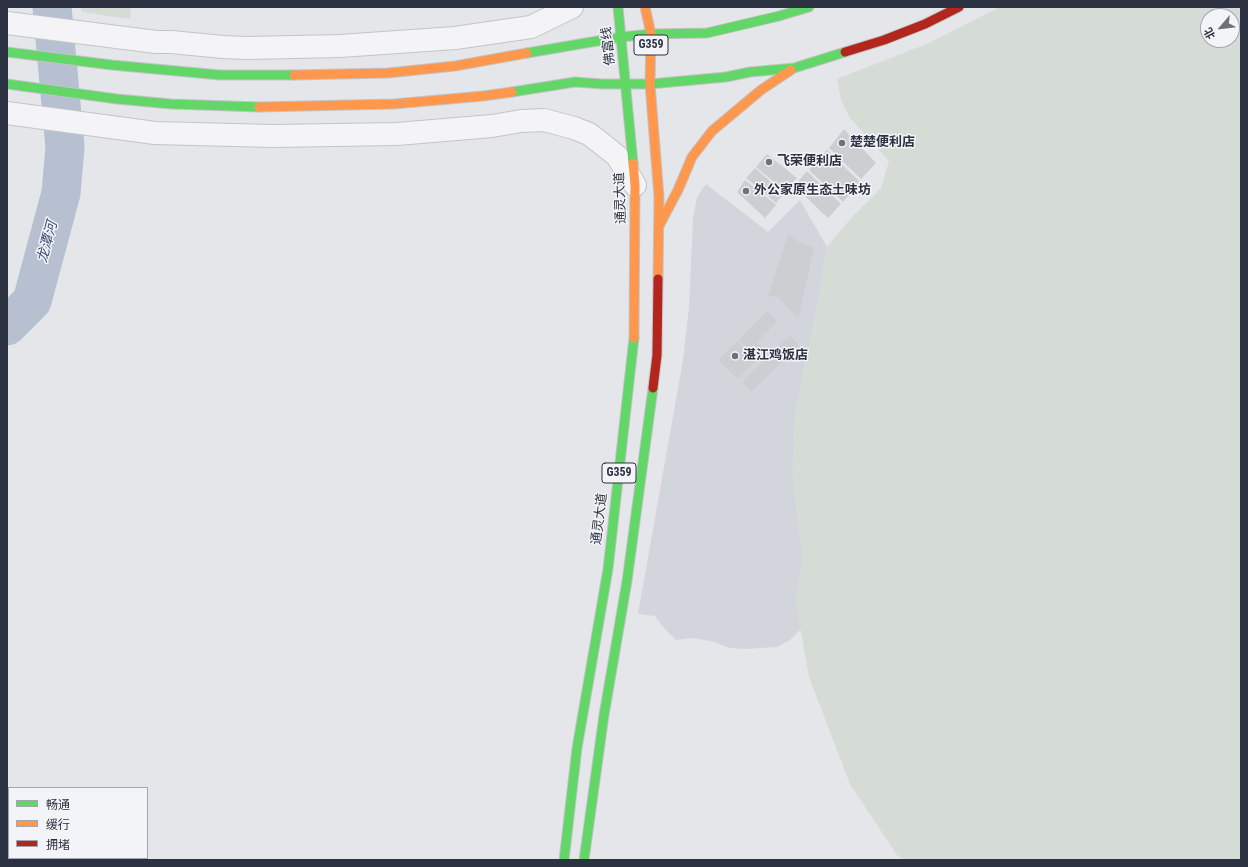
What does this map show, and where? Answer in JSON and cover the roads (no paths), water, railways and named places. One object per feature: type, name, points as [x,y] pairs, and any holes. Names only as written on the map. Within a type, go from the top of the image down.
[{"type":"main road","name":"佛富线","points":[[618,7],[625,83]]},
{"type":"main road","name":"G359","points":[[584,860],[604,715],[627,581],[657,355],[659,226],[657,170],[650,84],[652,34],[645,7]]},
{"type":"main road","points":[[7,52],[112,65],[220,75],[330,76],[388,73],[455,66],[621,37],[652,34],[707,33],[779,16],[809,7]]},
{"type":"main road","points":[[7,84],[117,99],[171,104],[272,108],[394,104],[483,96],[575,82],[602,84],[650,84],[726,77],[750,72],[794,68],[884,40],[925,24],[959,7]]},
{"type":"main road","points":[[761,12],[779,16]]},
{"type":"main road","points":[[659,226],[678,190],[692,157],[712,131],[761,90],[794,68]]},
{"type":"main road","name":"通灵大道","points":[[564,860],[577,748],[608,569],[634,349],[635,185],[625,83]]},
{"type":"street","points":[[7,23],[156,42],[248,48],[366,46],[455,38],[531,27],[572,7]]},
{"type":"street","points":[[7,113],[155,133],[273,136],[366,135],[428,132],[492,126],[521,121],[544,120],[574,128],[589,134],[617,156],[635,185]]},
{"type":"waterway","name":"龙潭河","points":[[7,326],[32,301],[61,193],[65,147],[52,7]]},
{"type":"place","name":"楚楚便利店","points":[[842,143]]},
{"type":"place","name":"飞荣便利店","points":[[769,162]]},
{"type":"place","name":"外公家原生态土味坊","points":[[746,191]]},
{"type":"place","name":"湛江鸡饭店","points":[[735,356]]}]
